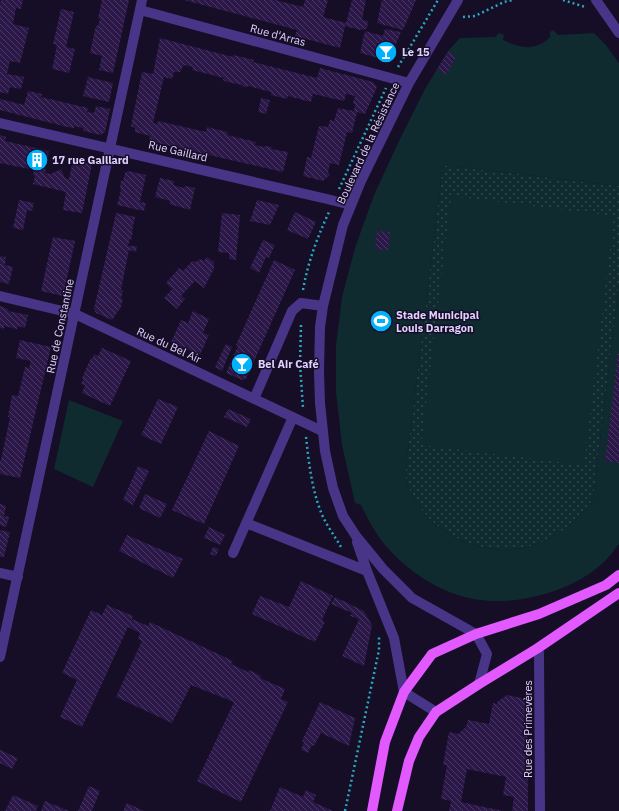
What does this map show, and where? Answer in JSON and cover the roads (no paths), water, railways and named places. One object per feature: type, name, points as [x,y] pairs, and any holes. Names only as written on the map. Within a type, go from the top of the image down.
[{"type":"main road","points":[[372,811],[385,742],[404,692],[432,654],[476,634],[539,614],[606,585],[619,575]]},
{"type":"main road","points":[[397,811],[409,761],[419,736],[436,712],[538,648],[619,593]]},
{"type":"street","name":"Rue de Constantine","points":[[0,657],[142,0]]},
{"type":"street","name":"Boulevard de la Résistance","points":[[458,0],[409,83],[361,181],[343,225],[323,306],[320,327],[319,371],[322,431],[333,488],[343,516],[356,536],[383,569],[412,598],[476,634]]},
{"type":"street","points":[[596,0],[619,33]]},
{"type":"street","name":"Rue d'Arras","points":[[140,10],[409,83]]},
{"type":"street","name":"Rue Gaillard","points":[[0,123],[351,205]]},
{"type":"street","name":"Rue du Bel Air","points":[[0,296],[75,314],[322,431]]},
{"type":"street","points":[[254,399],[292,311],[301,303],[323,306]]},
{"type":"street","points":[[233,553],[293,417]]},
{"type":"street","points":[[246,523],[367,570]]},
{"type":"street","name":"Boulevard de la Résistance","points":[[356,536],[367,570],[394,638],[404,692]]},
{"type":"street","points":[[0,573],[18,577]]},
{"type":"street","points":[[476,634],[487,654],[479,684]]},
{"type":"street","name":"Rue des Primevères","points":[[538,648],[540,811]]},
{"type":"street","points":[[404,692],[436,712]]},
{"type":"place","name":"Le 15","points":[[386,52]]},
{"type":"place","name":"17 rue Gaillard","points":[[37,160]]},
{"type":"place","name":"Stade Municipal Louis Darragon","points":[[381,321]]},
{"type":"place","name":"Bel Air Café","points":[[242,364]]}]
